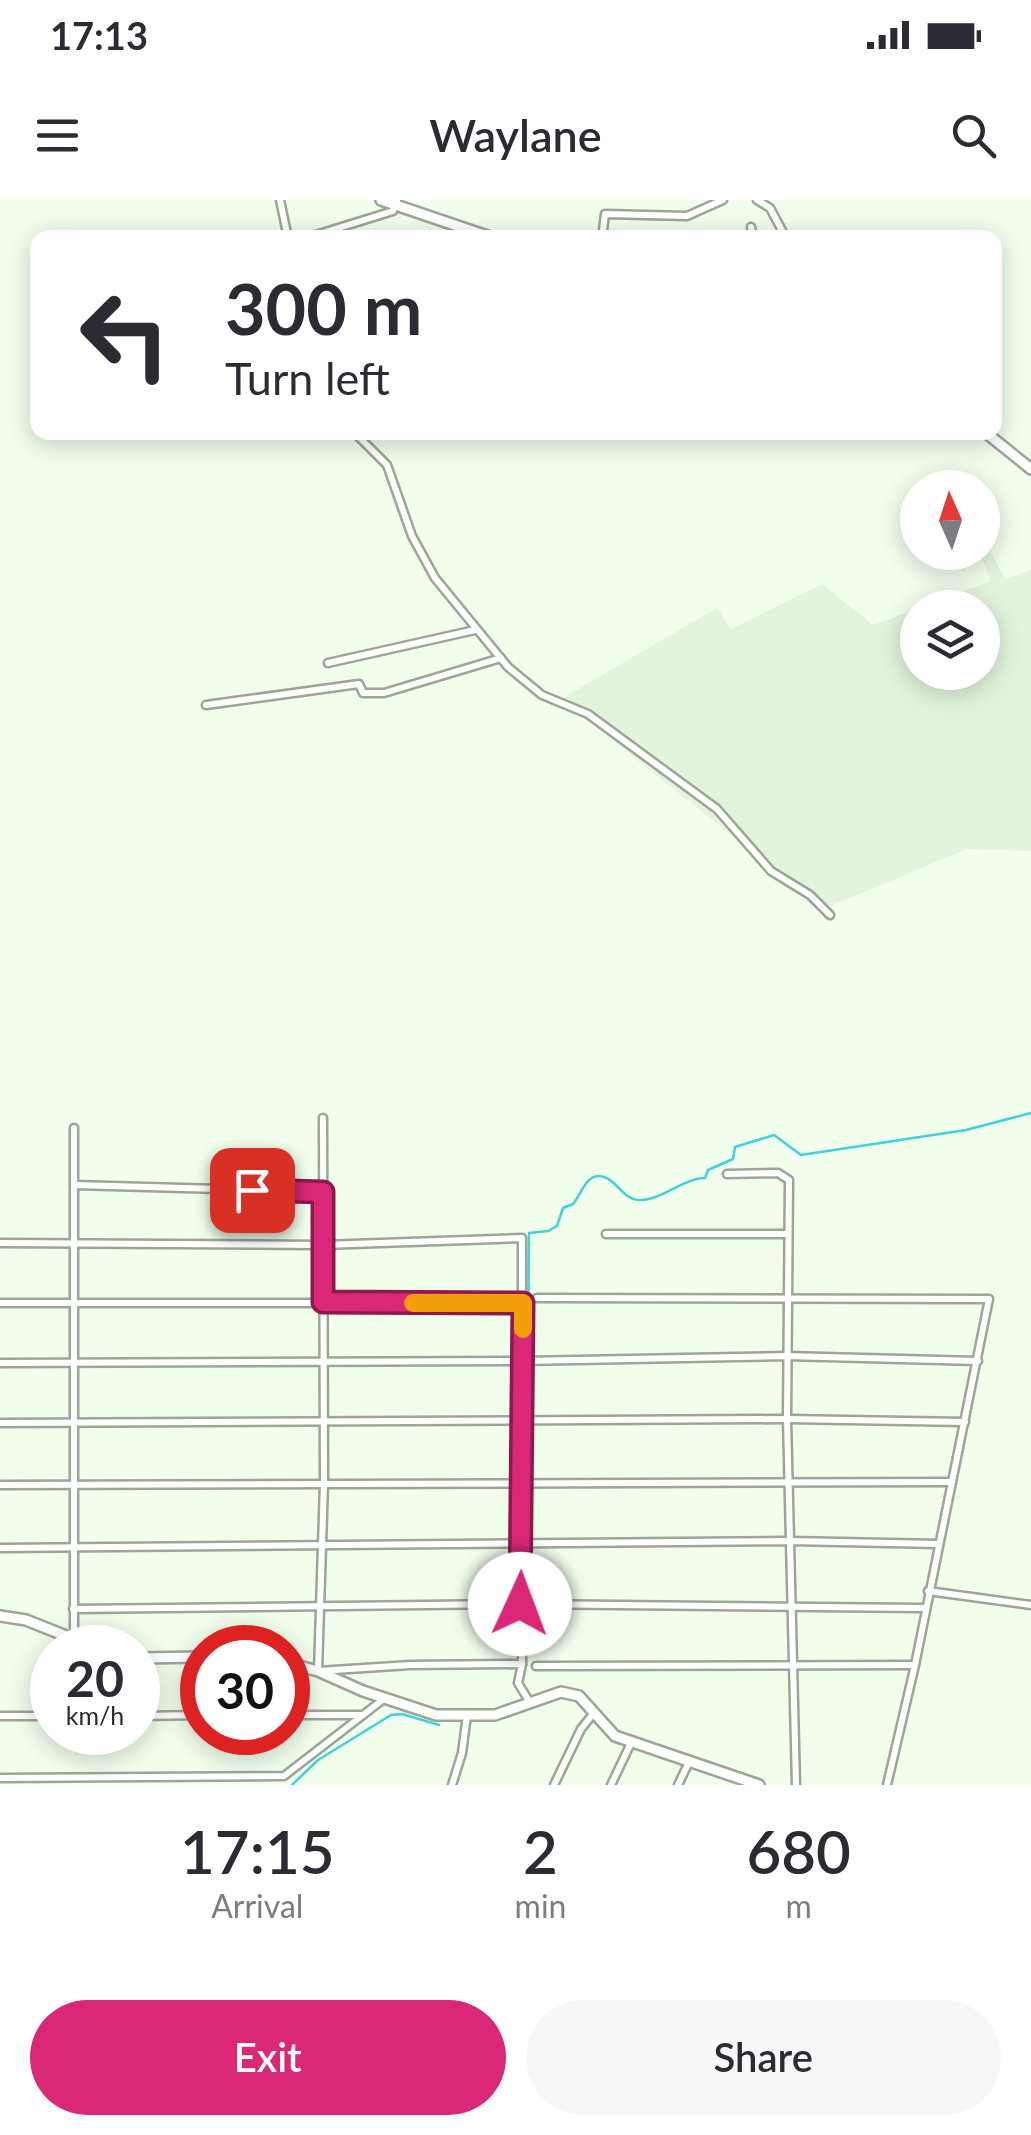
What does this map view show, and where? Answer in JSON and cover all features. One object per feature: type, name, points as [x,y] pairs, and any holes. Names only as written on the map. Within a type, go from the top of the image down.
[{"type":"street","points":[[280,200],[286,230]]},
{"type":"street","points":[[381,200],[471,230]]},
{"type":"street","points":[[603,230],[605,214],[687,216],[723,200]]},
{"type":"street","points":[[756,200],[770,208],[782,230]]},
{"type":"street","points":[[333,230],[393,212],[397,203]]},
{"type":"street","points":[[362,440],[387,465],[412,536],[436,578],[500,658],[542,696],[588,714],[716,809],[771,871],[810,894],[830,915]]},
{"type":"street","points":[[995,440],[1031,469]]},
{"type":"street","points":[[328,663],[475,630]]},
{"type":"street","points":[[206,704],[359,684],[363,693],[384,693],[500,658]]},
{"type":"street","points":[[318,1670],[324,1484],[322,1118]]},
{"type":"street","points":[[73,1625],[74,1128]]},
{"type":"street","points":[[727,1174],[784,1174],[788,1180],[786,1419],[796,1785]]},
{"type":"street","points":[[74,1185],[323,1192]]},
{"type":"street","points":[[606,1234],[788,1234]]},
{"type":"street","points":[[0,1243],[323,1245],[522,1238],[524,1422],[520,1604],[524,1694]]},
{"type":"street","points":[[536,1298],[990,1299],[887,1785]]},
{"type":"street","points":[[0,1303],[523,1303]]},
{"type":"street","points":[[0,1362],[786,1356],[978,1361]]},
{"type":"street","points":[[0,1423],[786,1419],[965,1422]]},
{"type":"street","points":[[0,1485],[952,1482]]},
{"type":"street","points":[[0,1548],[790,1541],[938,1544]]},
{"type":"street","points":[[928,1590],[1031,1606]]},
{"type":"street","points":[[72,1609],[320,1604],[924,1608]]},
{"type":"street","points":[[0,1616],[39,1625]]},
{"type":"street","points":[[318,1670],[522,1664]]},
{"type":"street","points":[[536,1666],[915,1665]]},
{"type":"street","points":[[310,1668],[436,1715],[495,1715],[524,1694],[561,1692],[579,1696],[615,1736],[759,1785]]},
{"type":"street","points":[[0,1778],[284,1776],[386,1698]]},
{"type":"street","points":[[554,1785],[580,1730],[592,1714]]},
{"type":"street","points":[[310,1715],[363,1715]]},
{"type":"street","points":[[0,1716],[30,1716]]},
{"type":"street","points":[[452,1785],[468,1716]]},
{"type":"street","points":[[614,1784],[631,1742]]},
{"type":"street","points":[[678,1785],[690,1760]]},
{"type":"shaded area","points":[[987,570],[1000,570],[1005,579],[1031,570],[1031,851],[967,849],[821,910],[561,699],[717,608],[731,629],[822,584],[873,625],[900,615],[900,690],[1000,690],[1000,590],[967,590],[991,581]]},
{"type":"waterway","points":[[528,1354],[529,1233],[557,1226],[563,1208],[573,1204],[594,1177],[609,1179],[632,1199],[647,1199],[705,1178],[708,1170],[733,1159],[735,1147],[774,1135],[801,1155],[966,1130],[1031,1113]]},
{"type":"waterway","points":[[450,1709],[463,1711]]},
{"type":"waterway","points":[[292,1785],[318,1760],[391,1715],[402,1714],[439,1725]]},
{"type":"slow traffic","points":[[413,1303],[523,1303],[523,1329]]},
{"type":"route","points":[[252,1190],[323,1192],[323,1302],[523,1303],[520,1604]]}]
